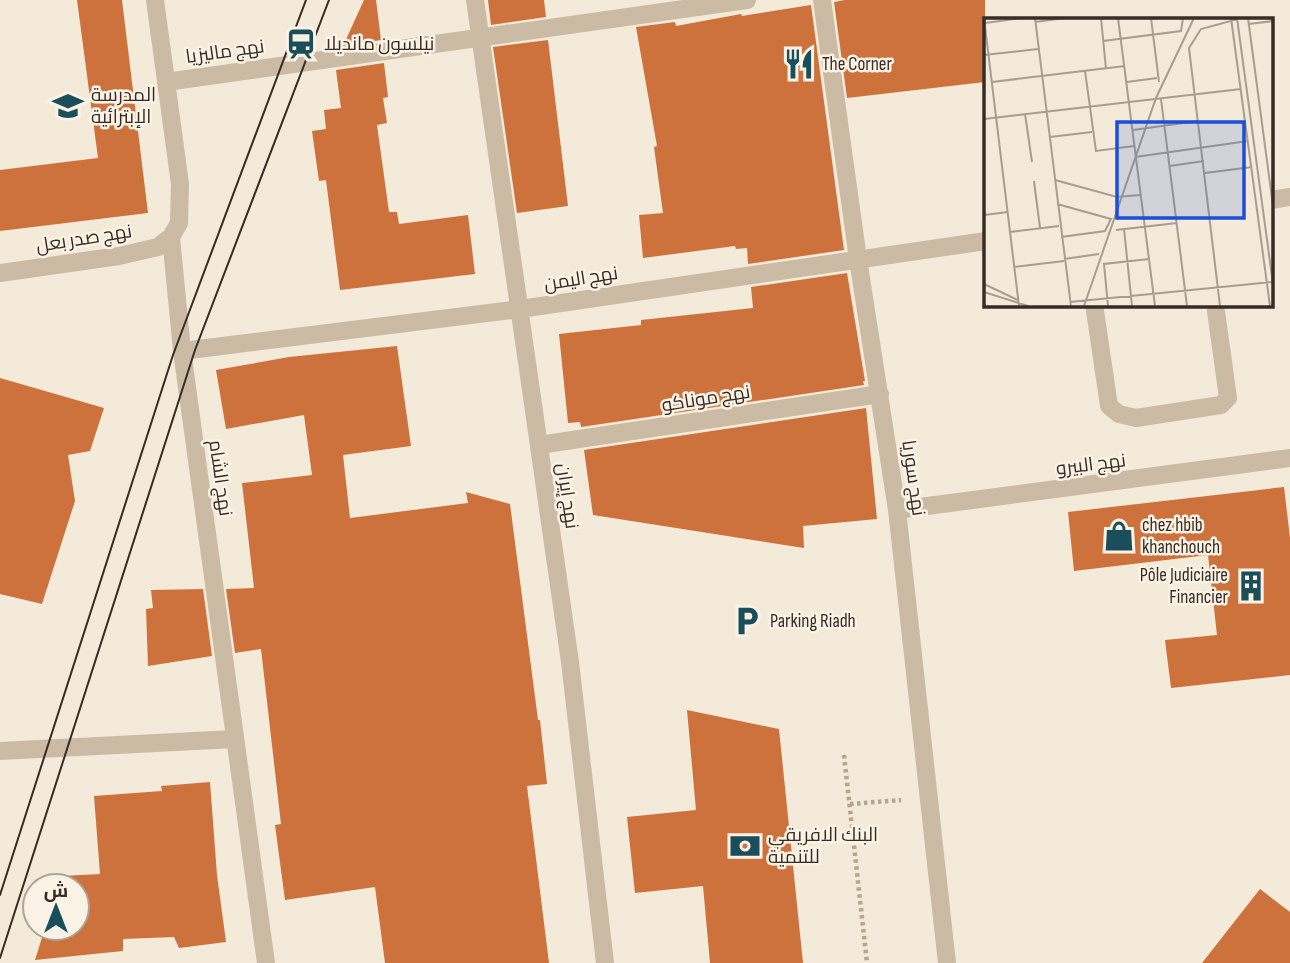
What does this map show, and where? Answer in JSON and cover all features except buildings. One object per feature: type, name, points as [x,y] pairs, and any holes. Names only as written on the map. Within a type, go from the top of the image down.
[{"type":"street","name":"نهج الشام","points":[[155,0],[180,184],[179,223],[171,237],[182,352],[266,963]]},
{"type":"street","name":"نهج إيران","points":[[475,0],[570,662],[605,963]]},
{"type":"street","name":"نهج ماليزيا","points":[[166,82],[747,0]]},
{"type":"street","name":"نهج سوريا","points":[[822,0],[897,510],[947,963]]},
{"type":"street","points":[[1272,200],[1290,197]]},
{"type":"street","name":"نهج صدر بعل","points":[[0,273],[119,256],[158,247],[171,237]]},
{"type":"street","name":"نهج اليمن","points":[[182,352],[520,309],[984,241]]},
{"type":"street","points":[[1094,306],[1109,406],[1119,414],[1136,418],[1221,405],[1228,397],[1215,306]]},
{"type":"street","name":"نهج موناكو","points":[[539,445],[880,394]]},
{"type":"street","name":"نهج البيرو","points":[[897,510],[1290,458]]},
{"type":"street","points":[[0,751],[234,739]]},
{"type":"path","points":[[844,755],[867,963]]},
{"type":"path","points":[[850,804],[929,797]]},
{"type":"tram line","points":[[0,895],[173,355],[306,0]]},
{"type":"tram line","points":[[0,958],[195,350],[329,0]]},
{"type":"place","name":"نيلسون مانديلا","points":[[301,44]]},
{"type":"place","name":"The Corner","points":[[799,64]]},
{"type":"place","name":"المدرسة الإبترائية","points":[[68,106]]},
{"type":"place","name":"chez hbib khanchouch","points":[[1119,536]]},
{"type":"place","name":"Pôle Judiciaire Financier","points":[[1251,586]]},
{"type":"place","name":"Parking Riadh","points":[[747,621]]},
{"type":"place","name":"البنك الافريقي للتنمية","points":[[745,846]]}]
